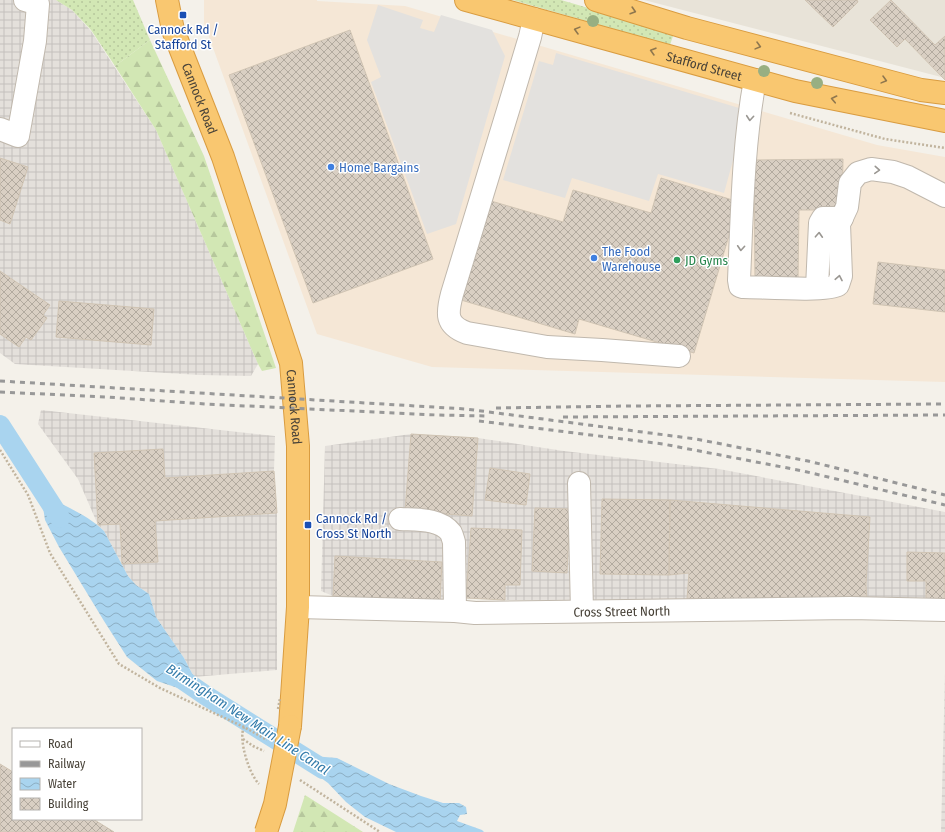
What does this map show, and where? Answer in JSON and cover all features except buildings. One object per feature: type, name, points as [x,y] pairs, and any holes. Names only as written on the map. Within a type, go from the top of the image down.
[{"type":"highway","points":[[159,0],[173,30]]},
{"type":"highway","name":"Cannock Road","points":[[167,0],[173,30],[223,157],[291,363],[298,446],[298,607],[290,726],[275,804],[266,832]]},
{"type":"highway","name":"Stafford Street","points":[[466,0],[795,91],[945,121]]},
{"type":"highway","points":[[596,0],[687,28],[922,90],[945,93]]},
{"type":"street","points":[[0,129],[18,136],[35,41],[38,4],[25,0]]},
{"type":"street","points":[[534,18],[530,37],[452,294],[448,313],[450,321],[457,329],[466,333],[548,347],[679,356]]},
{"type":"street","points":[[755,80],[751,102],[746,156],[740,286],[817,288],[835,287],[838,285],[841,276],[839,224],[847,207],[850,183],[855,175],[863,170],[893,172],[908,177],[945,196]]},
{"type":"street","points":[[579,483],[582,611]]},
{"type":"street","points":[[400,519],[433,522],[451,533],[454,542],[455,611]]},
{"type":"street","name":"Cross Street North","points":[[298,607],[455,611],[476,613],[850,608],[945,610]]},
{"type":"path","points":[[788,112],[885,139],[945,148]]},
{"type":"path","points":[[0,450],[28,495],[50,553],[119,664],[160,688],[244,726],[270,741]]},
{"type":"path","points":[[244,726],[242,732],[248,766],[255,780],[262,787]]},
{"type":"path","points":[[243,738],[253,746],[266,752]]},
{"type":"path","points":[[296,778],[380,832]]},
{"type":"shaded area","points":[[0,0],[56,0],[72,10],[91,31],[156,130],[258,364],[251,376],[200,375],[15,364],[0,353]]},
{"type":"shaded area","points":[[204,0],[317,0],[405,6],[877,145],[945,157],[945,382],[432,367],[317,334],[204,23]]},
{"type":"shaded area","points":[[644,0],[945,0],[945,78]]},
{"type":"shaded area","points":[[378,5],[423,20],[420,28],[434,32],[441,15],[492,30],[505,56],[456,224],[427,234],[371,82],[381,77],[367,40]]},
{"type":"shaded area","points":[[556,53],[739,108],[745,117],[724,193],[658,174],[649,201],[572,178],[565,198],[503,180],[539,61],[553,65]]},
{"type":"shaded area","points":[[41,410],[275,436],[274,471],[277,513],[277,670],[194,677],[184,658],[156,617],[149,594],[136,585],[128,576],[104,531],[98,525],[78,479],[38,424]]},
{"type":"shaded area","points":[[411,434],[478,438],[564,451],[719,469],[945,512],[945,599],[505,600],[466,598],[440,602],[333,596],[321,591],[325,446]]},
{"type":"shaded area","points":[[945,673],[945,832],[941,832]]},
{"type":"green space","points":[[56,0],[133,0],[150,40],[115,66],[91,30],[72,10]]},
{"type":"green space","points":[[513,0],[561,0],[674,33],[670,45]]},
{"type":"green space","points":[[150,40],[204,156],[276,368],[262,371],[258,364],[156,130],[115,66]]},
{"type":"green space","points":[[305,795],[363,832],[293,832]]},
{"type":"water","points":[[45,496],[91,520],[104,531],[128,576],[136,585],[149,594],[156,617],[184,658],[194,677],[195,688],[184,690],[157,681],[127,657],[59,547],[45,520],[43,507]]},
{"type":"water","points":[[300,755],[337,758],[389,784],[421,796],[443,803],[459,803],[466,807],[467,814],[460,815],[457,821],[484,832],[396,832],[365,817],[346,802],[328,783],[310,770]]},
{"type":"waterway","name":"Birmingham New Main Line Canal","points":[[0,425],[60,518]]},
{"type":"waterway","name":"Birmingham New Main Line Canal","points":[[173,673],[205,695],[323,769]]},
{"type":"railway","points":[[0,381],[466,409],[696,439],[808,461],[945,495]]},
{"type":"railway","points":[[0,392],[107,397],[205,404],[487,416]]},
{"type":"railway","points":[[496,408],[945,404]]},
{"type":"railway","points":[[563,417],[945,415]]},
{"type":"railway","points":[[479,421],[663,444],[803,471],[945,505]]},
{"type":"place","name":"Cannock Rd / Stafford St","points":[[183,15]]},
{"type":"place","name":"Home Bargains","points":[[331,167]]},
{"type":"place","name":"The Food Warehouse","points":[[594,258]]},
{"type":"place","name":"JD Gyms","points":[[677,260]]},
{"type":"place","name":"Cannock Rd / Cross St North","points":[[308,525]]}]
